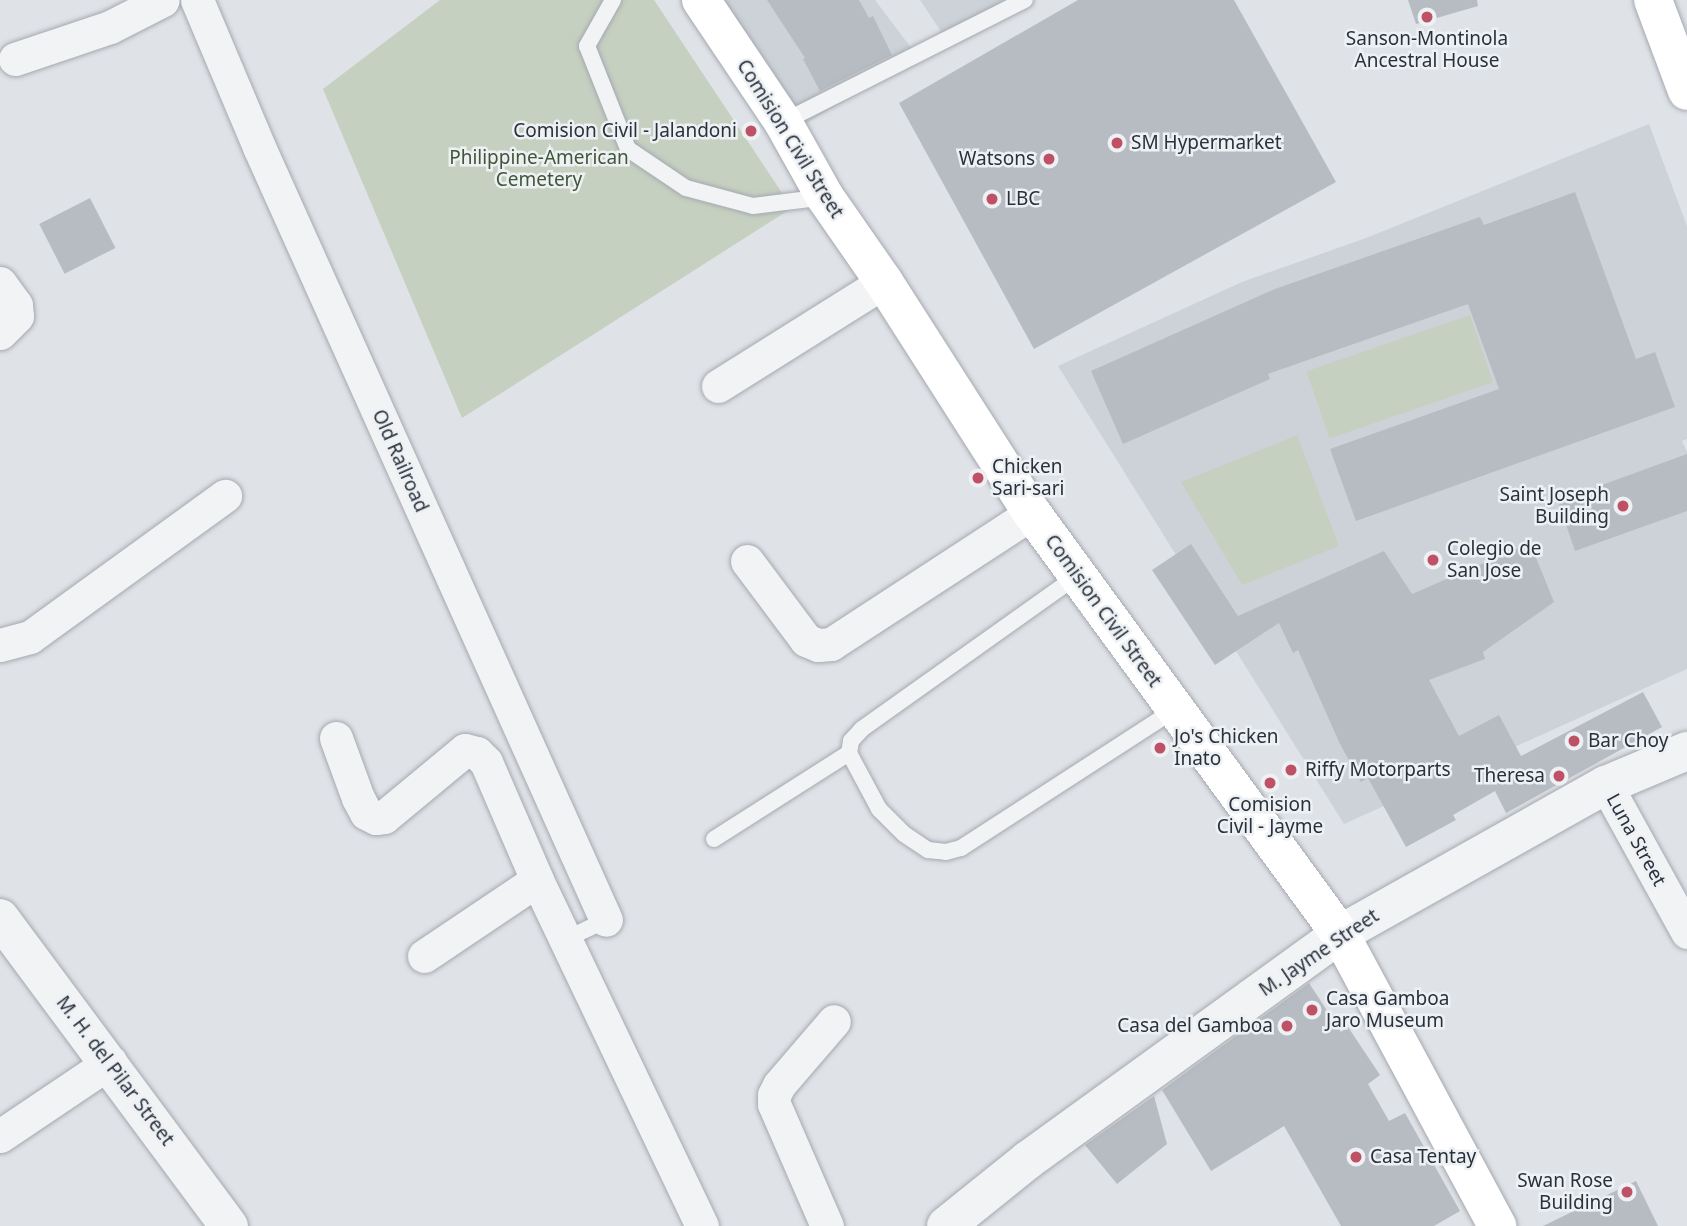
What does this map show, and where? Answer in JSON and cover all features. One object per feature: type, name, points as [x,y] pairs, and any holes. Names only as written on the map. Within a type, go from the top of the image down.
[{"type":"main road","name":"Comision Civil Street","points":[[701,0],[783,122],[825,197],[884,282],[1032,513],[1339,934],[1492,1225]]},
{"type":"main road","points":[[1653,0],[1687,91]]},
{"type":"street","points":[[15,59],[110,27],[163,0]]},
{"type":"street","name":"Old Railroad","points":[[197,0],[265,160],[606,920]]},
{"type":"street","points":[[718,386],[884,282]]},
{"type":"street","points":[[0,284],[16,306],[17,316],[0,333]]},
{"type":"street","points":[[0,645],[30,638],[225,496]]},
{"type":"street","points":[[747,561],[806,640],[818,645],[831,644],[1032,513]]},
{"type":"street","points":[[336,738],[358,798],[366,813],[376,818],[384,817],[449,760],[465,750],[477,753],[486,762],[537,880],[702,1226]]},
{"type":"street","name":"M. Jayme Street","points":[[946,1226],[1028,1160],[1339,934],[1606,785],[1687,751]]},
{"type":"street","name":"Luna Street","points":[[1606,785],[1687,932]]},
{"type":"street","points":[[424,956],[537,880]]},
{"type":"street","name":"M. H. del Pilar Street","points":[[0,918],[110,1062],[229,1226]]},
{"type":"street","points":[[827,1226],[774,1104],[774,1095],[779,1085],[834,1021]]},
{"type":"street","points":[[0,1136],[110,1062]]},
{"type":"lane","points":[[613,0],[587,46],[628,149],[686,188],[753,206],[825,197]]},
{"type":"lane","points":[[783,122],[1025,0]]},
{"type":"lane","points":[[1077,576],[862,729],[851,741],[849,753],[879,810],[904,834],[928,850],[946,852],[961,848],[1174,710]]},
{"type":"lane","points":[[714,839],[849,753]]},
{"type":"lane","points":[[566,939],[606,920]]},
{"type":"shaded area","points":[[721,0],[875,0],[918,57],[805,124]]},
{"type":"shaded area","points":[[920,0],[1006,0],[946,39]]},
{"type":"shaded area","name":"Colegio de San Jose","points":[[1649,124],[1687,226],[1687,439],[1682,441],[1687,452],[1687,669],[1344,824],[1058,366],[1242,282],[1366,238]]},
{"type":"green space","name":"Philippine-American Cemetery","points":[[440,0],[654,0],[792,208],[462,418],[323,89]]},
{"type":"green space","points":[[1470,315],[1493,382],[1330,438],[1306,371]]},
{"type":"green space","points":[[1297,435],[1339,546],[1242,585],[1181,482]]},
{"type":"building","points":[[767,0],[859,0],[869,18],[873,16],[892,55],[820,91],[803,59],[805,58]]},
{"type":"building","name":"SM Hypermarket","points":[[1078,0],[1234,0],[1336,182],[1034,349],[899,103]]},
{"type":"building","name":"Sanson-Montinola Ancestral House","points":[[1408,0],[1477,0],[1478,6],[1416,24]]},
{"type":"building","points":[[1575,192],[1636,359],[1655,352],[1675,407],[1356,521],[1330,449],[1499,389],[1468,304],[1268,374],[1270,379],[1123,444],[1091,371],[1275,289],[1480,217],[1484,225]]},
{"type":"building","points":[[90,198],[115,248],[65,274],[39,224]]},
{"type":"building","name":"Saint Joseph Building","points":[[1687,454],[1687,511],[1575,551],[1558,501]]},
{"type":"building","points":[[1530,543],[1554,602],[1483,652],[1485,659],[1429,680],[1459,736],[1499,715],[1521,756],[1643,692],[1662,727],[1506,813],[1495,791],[1453,815],[1456,820],[1406,847],[1368,778],[1361,782],[1340,744],[1298,650],[1293,653],[1279,623],[1215,665],[1152,570],[1191,544],[1238,616],[1384,551],[1412,594]]},
{"type":"building","points":[[1309,983],[1341,1032],[1348,1027],[1380,1075],[1368,1084],[1389,1121],[1405,1113],[1460,1211],[1434,1226],[1341,1226],[1284,1126],[1211,1171],[1162,1090]]},
{"type":"building","points":[[1154,1096],[1167,1144],[1117,1184],[1085,1145]]},
{"type":"building","name":"Swan Rose Building","points":[[1636,1181],[1658,1226],[1543,1226]]},
{"type":"place","name":"Sanson-Montinola Ancestral House","points":[[1427,17]]},
{"type":"place","name":"Comision Civil - Jalandoni","points":[[751,131]]},
{"type":"place","name":"SM Hypermarket","points":[[1117,143]]},
{"type":"place","name":"Watsons","points":[[1049,159]]},
{"type":"place","name":"LBC","points":[[992,199]]},
{"type":"place","name":"Chicken Sari-sari","points":[[978,478]]},
{"type":"place","name":"Saint Joseph Building","points":[[1623,506]]},
{"type":"place","name":"Colegio de San Jose","points":[[1433,560]]},
{"type":"place","name":"Bar Choy","points":[[1574,741]]},
{"type":"place","name":"Jo's Chicken Inato","points":[[1160,748]]},
{"type":"place","name":"Riffy Motorparts","points":[[1291,770]]},
{"type":"place","name":"Theresa","points":[[1559,776]]},
{"type":"place","name":"Comision Civil - Jayme","points":[[1270,783]]},
{"type":"place","name":"Casa Gamboa Jaro Museum","points":[[1312,1010]]},
{"type":"place","name":"Casa del Gamboa","points":[[1287,1026]]},
{"type":"place","name":"Casa Tentay","points":[[1356,1157]]},
{"type":"place","name":"Swan Rose Building","points":[[1627,1192]]}]
